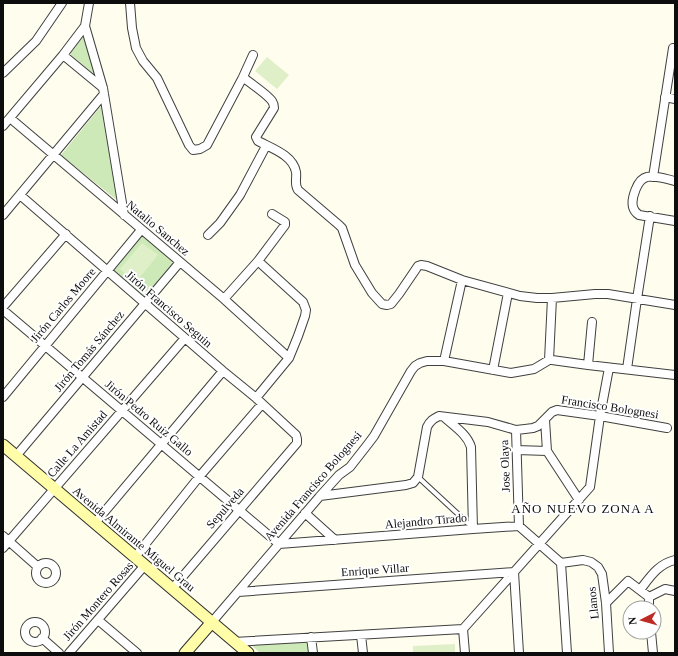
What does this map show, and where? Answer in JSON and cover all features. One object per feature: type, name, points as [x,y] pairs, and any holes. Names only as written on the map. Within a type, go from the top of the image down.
[{"type":"street","points":[[3,73],[36,41],[62,3]]},
{"type":"street","points":[[130,3],[132,28],[136,48],[157,78],[189,145],[193,150],[200,149],[207,145],[253,55]]},
{"type":"street","points":[[3,126],[86,26],[92,4]]},
{"type":"street","points":[[86,26],[104,91],[124,215]]},
{"type":"street","points":[[653,177],[673,48]]},
{"type":"street","points":[[63,55],[104,91]]},
{"type":"street","points":[[243,77],[261,91],[273,103],[274,108],[256,138],[258,141],[291,160],[297,177],[296,187],[342,228],[355,265],[372,293],[382,304],[391,304],[418,266],[421,265],[462,280],[520,296],[552,298],[602,294],[675,304]]},
{"type":"street","points":[[3,215],[104,91]]},
{"type":"street","points":[[665,97],[675,99]]},
{"type":"street","name":"Natalio Sanchez","points":[[10,118],[224,299],[289,358]]},
{"type":"street","points":[[208,235],[220,223],[240,195],[266,146]]},
{"type":"street","points":[[675,181],[647,177],[640,181],[635,190],[633,199],[633,207],[639,215],[675,220]]},
{"type":"street","name":"Jirón Francisco Seguin","points":[[20,194],[145,304],[256,398],[296,435],[297,443]]},
{"type":"street","points":[[224,299],[258,261],[285,225],[285,222],[272,214]]},
{"type":"street","points":[[627,370],[650,216]]},
{"type":"street","name":"Jirón Carlos Moore","points":[[3,397],[141,230]]},
{"type":"street","points":[[3,309],[66,234]]},
{"type":"street","points":[[256,398],[289,358],[306,310],[303,302],[258,261]]},
{"type":"street","name":"Jirón Tomás Sánchez","points":[[16,456],[180,262]]},
{"type":"street","points":[[444,361],[462,280]]},
{"type":"street","points":[[493,370],[508,293]]},
{"type":"street","points":[[552,298],[549,360],[675,375]]},
{"type":"street","name":"Jirón Pedro Ruiz Gallo","points":[[3,309],[279,544]]},
{"type":"street","points":[[588,365],[592,322]]},
{"type":"street","name":"Calle La Amistad","points":[[3,548],[6,539],[54,489],[185,338]]},
{"type":"street","name":"Avenida Francisco Bolognesi","points":[[185,653],[320,496],[339,475],[350,467],[374,436],[415,366],[427,361],[444,361],[511,373],[534,369],[549,360]]},
{"type":"street","points":[[234,642],[463,629],[590,487],[600,416],[609,368]]},
{"type":"street","points":[[95,523],[223,371]]},
{"type":"street","name":"Jirón Montero Rosas","points":[[135,557],[199,477],[262,404]]},
{"type":"street","name":"Francisco Bolognesi","points":[[444,417],[488,422],[516,430],[538,426],[552,412],[557,410],[667,428]]},
{"type":"street","points":[[320,496],[413,483],[418,477],[430,422],[438,416],[444,417],[470,441],[474,529]]},
{"type":"street","points":[[545,420],[547,451],[579,500]]},
{"type":"street","name":"Jose Olaya","points":[[516,430],[518,526]]},
{"type":"street","name":"Sepulveda","points":[[172,589],[297,443]]},
{"type":"street","name":"Avenida Almirante Miguel Grau","points":[[3,445],[248,653]]},
{"type":"street","points":[[517,450],[547,451]]},
{"type":"street","points":[[306,513],[335,540]]},
{"type":"street","points":[[518,526],[561,563],[567,653]]},
{"type":"street","name":"Alejandro Tirado","points":[[279,544],[518,526]]},
{"type":"street","points":[[6,539],[38,567]]},
{"type":"street","name":"Llanos","points":[[561,563],[583,560],[591,562],[598,567],[602,574],[606,603],[609,653]]},
{"type":"street","points":[[640,590],[655,571],[668,561],[675,560]]},
{"type":"street","name":"Jirón Montero Rosas","points":[[69,653],[145,565]]},
{"type":"street","points":[[514,572],[519,653]]},
{"type":"street","name":"Enrique Villar","points":[[238,592],[514,572]]},
{"type":"street","points":[[606,603],[628,581],[649,597],[649,600]]},
{"type":"street","points":[[649,597],[664,589],[675,591]]},
{"type":"street","points":[[98,620],[137,653]]},
{"type":"street","points":[[463,629],[465,653]]},
{"type":"street","points":[[361,634],[363,653]]},
{"type":"street","points":[[311,637],[313,653]]},
{"type":"street","points":[[42,638],[59,653]]},
{"type":"street","points":[[652,640],[653,653]]},
{"type":"lane","points":[[418,477],[474,529]]},
{"type":"green space","points":[[85,33],[96,76],[70,54]]},
{"type":"green space","points":[[267,57],[289,75],[277,89],[255,71]]},
{"type":"green space","points":[[102,105],[118,201],[61,155]]},
{"type":"green space","points":[[143,235],[174,263],[144,298],[113,270]]},
{"type":"green space","points":[[142,243],[158,255],[136,282],[120,269]]},
{"type":"green space","points":[[308,640],[310,653],[260,653],[250,644]]},
{"type":"green space","points":[[455,644],[455,653],[413,653],[413,646]]},
{"type":"district","name":"AÑO NUEVO ZONA A","points":[[583,508]]}]
